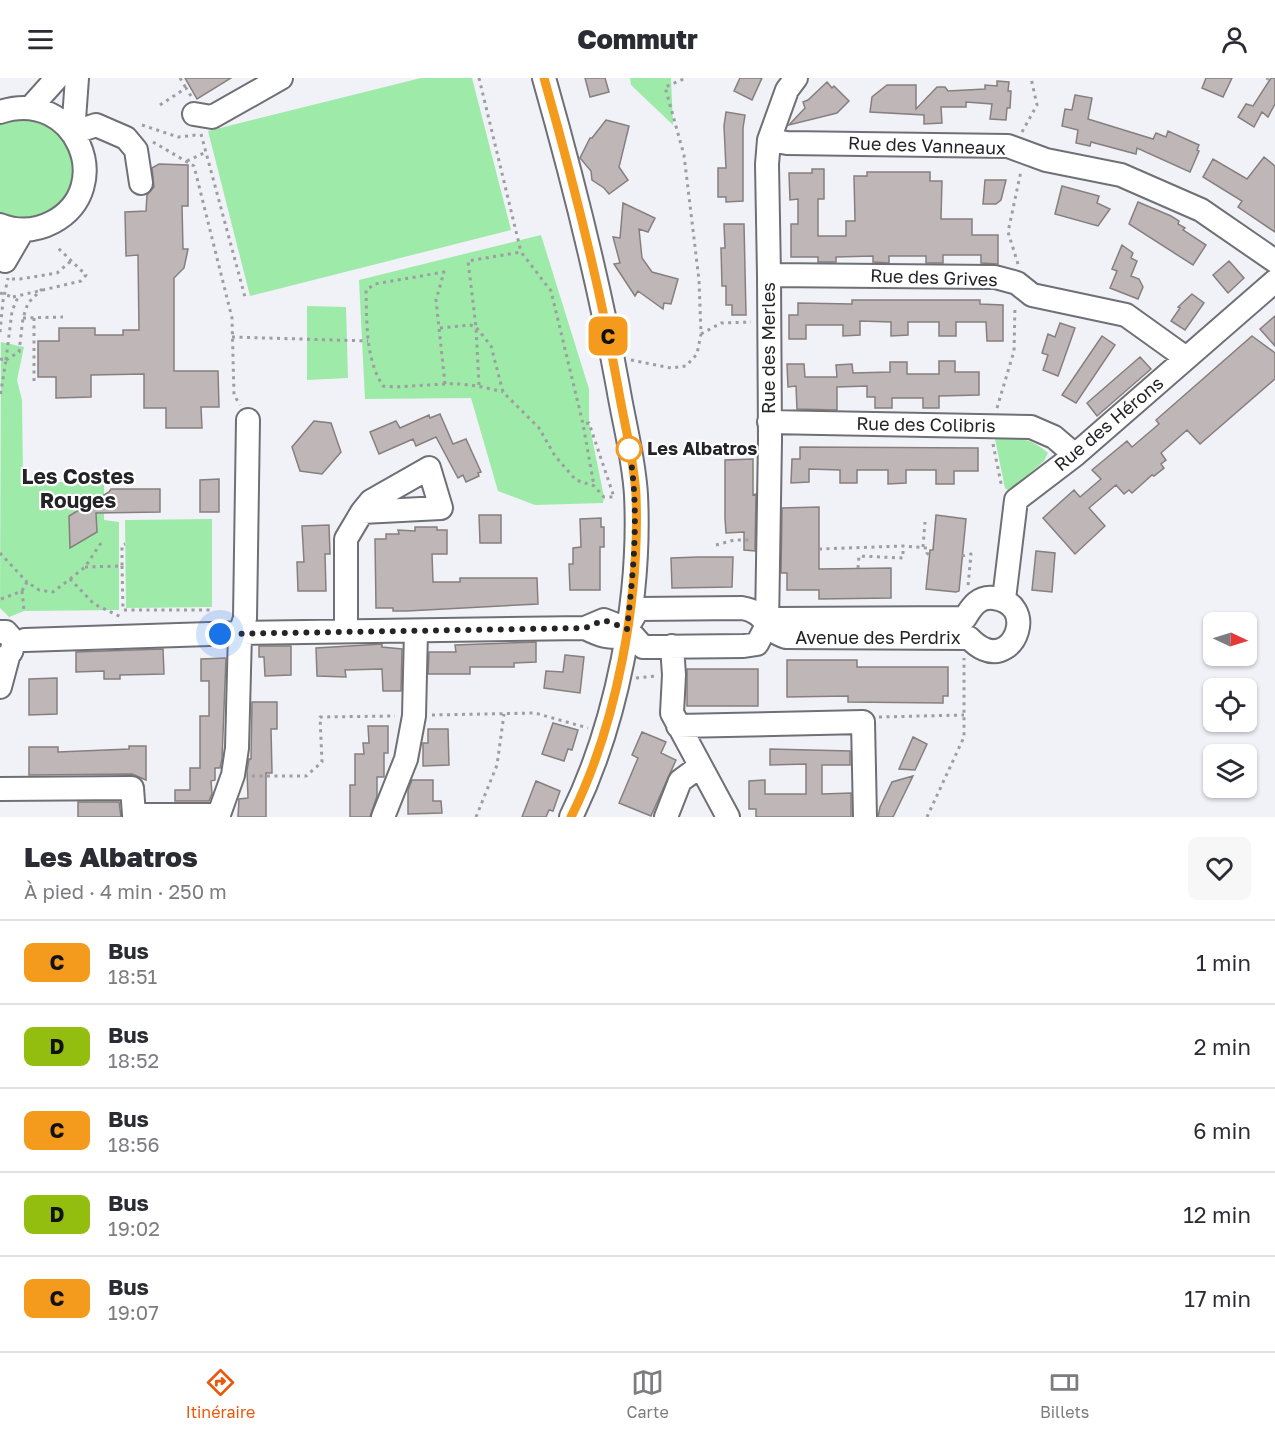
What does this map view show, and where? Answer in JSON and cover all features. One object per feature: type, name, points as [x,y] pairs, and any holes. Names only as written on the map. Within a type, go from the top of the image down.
[{"type":"street","points":[[30,108],[57,78]]},
{"type":"street","points":[[73,133],[77,78]]},
{"type":"street","points":[[197,123],[281,78]]},
{"type":"street","points":[[544,78],[600,296],[636,494],[636,535],[627,629],[618,678],[604,733],[585,788],[571,817]]},
{"type":"street","name":"Rue des Merles","points":[[767,625],[769,275],[766,164],[769,140],[787,90],[796,78]]},
{"type":"street","points":[[0,112],[30,108],[50,113],[73,133],[81,149],[85,167],[75,202],[62,216],[47,226],[23,230],[0,225]]},
{"type":"street","points":[[73,133],[96,125],[126,138],[136,150],[141,183]]},
{"type":"street","name":"Rue des Vanneaux","points":[[769,140],[787,143],[1008,146],[1046,160],[1120,175],[1201,210],[1275,261]]},
{"type":"street","points":[[3,273],[23,230]]},
{"type":"street","points":[[0,238],[3,273]]},
{"type":"street","name":"Rue des Grives","points":[[769,275],[995,277],[1017,283],[1032,295],[1126,315],[1186,358]]},
{"type":"street","name":"Rue des Hérons","points":[[1016,500],[1075,455],[1275,281]]},
{"type":"street","points":[[0,789],[132,788],[134,815],[218,816],[233,775],[237,748],[240,633],[245,618],[257,468],[248,420]]},
{"type":"street","name":"Rue des Colibris","points":[[769,422],[1031,427],[1054,437],[1075,455]]},
{"type":"street","points":[[1004,599],[1016,500]]},
{"type":"street","points":[[346,631],[346,539],[362,512]]},
{"type":"street","name":"Avenue des Perdrix","points":[[627,629],[638,609],[753,609],[760,614],[767,625],[777,634],[786,637],[969,638],[983,649],[990,651],[1006,647],[1016,636],[1018,617],[1013,607],[1004,599],[990,597],[979,600],[970,609],[966,618],[786,619],[767,625]]},
{"type":"street","points":[[627,629],[643,647],[744,646],[757,644],[767,625]]},
{"type":"street","points":[[0,687],[8,643],[240,633],[585,628],[603,637],[618,636],[627,629]]},
{"type":"street","points":[[382,817],[406,759],[414,716],[416,631]]},
{"type":"street","points":[[672,646],[674,675],[672,713],[699,767],[728,817]]},
{"type":"street","points":[[678,726],[863,722],[865,817]]},
{"type":"street","points":[[666,817],[680,781],[699,767]]},
{"type":"path","points":[[180,78],[186,88]]},
{"type":"path","points":[[479,78],[521,252],[551,291],[583,424],[594,486]]},
{"type":"path","points":[[630,360],[671,368],[686,366],[697,354],[701,334],[699,280],[684,155],[665,87],[686,78]]},
{"type":"path","points":[[1016,500],[1002,490],[993,441],[993,426],[1014,351],[1018,261],[1008,232],[1022,168],[1021,134],[1037,105],[1031,78]]},
{"type":"path","points":[[197,123],[244,297]]},
{"type":"path","points":[[138,124],[178,136],[193,136]]},
{"type":"path","points":[[150,141],[194,166],[232,318],[234,395],[248,420]]},
{"type":"path","points":[[188,161],[206,152]]},
{"type":"path","points":[[0,293],[15,297],[42,289],[81,282],[86,275],[58,248]]},
{"type":"path","points":[[479,385],[476,327],[468,261],[521,252]]},
{"type":"path","points":[[0,332],[3,273],[20,279],[57,273],[71,261]]},
{"type":"path","points":[[445,384],[436,300],[444,272],[375,284],[366,290],[368,341],[375,374],[383,386],[479,385],[504,392]]},
{"type":"path","points":[[0,359],[6,360],[19,352],[23,318],[28,303],[42,289]]},
{"type":"path","points":[[0,397],[15,297]]},
{"type":"path","points":[[23,318],[63,317]]},
{"type":"path","points":[[34,318],[34,381]]},
{"type":"path","points":[[701,334],[721,323],[754,322]]},
{"type":"path","points":[[440,328],[470,325],[476,327],[491,346],[504,392],[539,428],[555,456],[576,480],[594,486],[604,496],[614,497],[589,423],[583,424]]},
{"type":"path","points":[[232,337],[368,341]]},
{"type":"path","points":[[923,547],[925,522]]},
{"type":"path","points":[[717,546],[734,540],[744,540]]},
{"type":"path","points":[[0,553],[27,582],[39,590],[53,592],[86,567],[101,543]]},
{"type":"path","points":[[121,618],[123,545],[125,544]]},
{"type":"path","points":[[858,568],[859,556],[903,558],[903,546]]},
{"type":"path","points":[[819,549],[923,547],[927,548],[929,555]]},
{"type":"path","points":[[962,556],[971,554],[966,618]]},
{"type":"path","points":[[86,567],[122,566]]},
{"type":"path","points":[[70,579],[94,604],[134,624],[140,636]]},
{"type":"path","points":[[24,611],[22,591],[27,582]]},
{"type":"path","points":[[1,599],[22,591]]},
{"type":"path","points":[[123,610],[210,610]]},
{"type":"path","points":[[927,817],[964,737],[964,650],[943,638]]},
{"type":"path","points":[[626,679],[657,676]]},
{"type":"path","points":[[476,817],[496,765],[504,714]]},
{"type":"path","points":[[863,722],[874,718],[964,715]]},
{"type":"green space","points":[[421,78],[472,78],[511,230],[250,296],[208,131]]},
{"type":"green space","points":[[630,78],[671,78],[673,125],[631,85]]},
{"type":"green space","points":[[15,117],[43,120],[66,137],[76,174],[67,198],[48,215],[23,221],[0,215],[0,122]]},
{"type":"green space","points":[[541,235],[589,389],[589,423],[604,497],[603,503],[535,505],[498,491],[471,398],[365,399],[359,280]]},
{"type":"green space","points":[[307,306],[346,307],[348,378],[307,380]]},
{"type":"green space","points":[[1,342],[24,347],[17,380],[22,400],[23,482],[104,482],[104,520],[119,522],[119,610],[24,611],[9,617],[0,608]]},
{"type":"green space","points":[[995,439],[1029,441],[1048,453],[1044,461],[1009,491],[1005,488]]},
{"type":"green space","points":[[212,519],[212,607],[126,608],[125,520]]},
{"type":"building","points":[[185,78],[231,78],[197,99]]},
{"type":"building","points":[[585,78],[605,78],[609,92],[590,97]]},
{"type":"building","points":[[740,78],[762,78],[752,100],[734,91]]},
{"type":"building","points":[[1206,78],[1232,78],[1223,97],[1202,88]]},
{"type":"building","points":[[1271,78],[1275,78],[1275,104],[1268,117],[1262,112],[1254,127],[1238,117],[1246,104],[1253,106]]},
{"type":"building","points":[[997,81],[1009,82],[1010,108],[1007,108],[1006,120],[990,119],[992,104],[966,102],[966,107],[941,107],[942,123],[924,124],[924,115],[870,112],[872,97],[887,85],[916,85],[916,109],[937,87],[945,87],[948,91],[985,89],[985,85],[997,86]]},
{"type":"building","points":[[827,82],[849,101],[837,113],[789,125],[805,108],[803,102]]},
{"type":"building","points":[[1075,95],[1092,98],[1088,119],[1153,139],[1156,133],[1166,137],[1168,131],[1199,145],[1197,150],[1199,151],[1190,172],[1137,148],[1136,154],[1091,142],[1090,146],[1076,143],[1078,130],[1062,126],[1065,109],[1072,110]]},
{"type":"building","points":[[726,112],[745,115],[743,201],[726,202],[726,197],[718,197],[718,168],[726,168],[724,126]]},
{"type":"building","points":[[606,120],[629,126],[619,167],[628,180],[609,194],[592,180],[591,171],[580,158],[590,138]]},
{"type":"building","points":[[1264,157],[1275,166],[1275,232],[1238,207],[1242,201],[1203,177],[1213,159],[1247,179]]},
{"type":"building","points":[[159,164],[188,165],[188,206],[182,206],[183,249],[188,249],[184,268],[174,278],[174,371],[218,371],[219,407],[201,407],[202,428],[166,428],[166,408],[144,408],[144,374],[91,375],[91,397],[56,398],[56,377],[38,377],[38,341],[59,341],[59,328],[95,328],[95,335],[123,335],[123,330],[139,330],[138,255],[126,256],[125,212],[146,211],[147,195],[154,187],[152,168]]},
{"type":"building","points":[[812,169],[824,169],[824,199],[818,199],[818,236],[846,236],[846,221],[855,221],[854,176],[867,176],[867,172],[930,172],[930,181],[942,181],[941,219],[972,219],[972,235],[998,235],[998,264],[981,263],[981,255],[943,255],[943,263],[926,263],[926,256],[889,256],[889,263],[873,262],[873,256],[836,257],[836,262],[818,262],[818,257],[791,257],[791,224],[798,224],[798,199],[790,200],[789,173],[812,173]]},
{"type":"building","points":[[985,180],[1006,180],[1001,200],[996,204],[983,204]]},
{"type":"building","points":[[1062,186],[1099,196],[1097,203],[1110,209],[1098,226],[1055,214]]},
{"type":"building","points":[[1138,202],[1179,221],[1178,224],[1185,228],[1183,230],[1206,245],[1193,265],[1129,224]]},
{"type":"building","points":[[623,203],[655,218],[648,232],[639,229],[642,258],[652,272],[678,279],[671,304],[664,303],[663,309],[638,291],[635,296],[614,264],[620,263],[613,237],[620,238]]},
{"type":"building","points":[[724,224],[744,224],[746,315],[732,315],[732,305],[726,305],[726,286],[722,286],[721,248],[725,248]]},
{"type":"building","points":[[1122,245],[1133,253],[1131,258],[1137,261],[1131,276],[1139,279],[1143,287],[1138,299],[1110,288],[1117,271],[1112,269]]},
{"type":"building","points":[[1229,261],[1244,278],[1228,293],[1213,275]]},
{"type":"building","points":[[1192,294],[1204,303],[1185,330],[1171,321],[1180,308],[1178,307]]},
{"type":"building","points":[[852,300],[980,300],[980,304],[1003,305],[1003,341],[987,341],[986,322],[956,322],[956,336],[939,336],[939,322],[908,322],[908,335],[891,336],[891,322],[860,321],[860,335],[843,336],[843,325],[806,325],[806,339],[789,339],[789,315],[798,315],[798,303],[852,304]]},
{"type":"building","points":[[1275,316],[1275,346],[1260,329]]},
{"type":"building","points":[[1060,323],[1075,328],[1058,376],[1043,370],[1048,355],[1042,353],[1048,334],[1055,337]]},
{"type":"building","points":[[1102,336],[1115,345],[1076,403],[1062,395]]},
{"type":"building","points":[[1252,336],[1275,353],[1275,379],[1200,444],[1187,430],[1161,453],[1166,460],[1161,464],[1164,468],[1154,476],[1152,475],[1132,493],[1129,490],[1124,494],[1116,485],[1089,508],[1105,526],[1075,554],[1043,518],[1074,490],[1080,497],[1101,479],[1092,470],[1127,441],[1132,447],[1159,424],[1156,420]]},
{"type":"building","points":[[1140,357],[1151,369],[1097,416],[1087,403]]},
{"type":"building","points":[[939,361],[955,361],[955,372],[979,372],[979,395],[939,396],[939,408],[923,408],[923,398],[892,398],[892,408],[875,408],[875,397],[867,397],[867,386],[837,387],[837,410],[797,409],[796,386],[788,387],[787,364],[804,364],[805,377],[837,377],[836,365],[852,364],[853,373],[890,372],[890,362],[907,362],[907,374],[939,374]]},
{"type":"building","points":[[440,414],[453,444],[466,439],[481,472],[478,473],[479,476],[466,482],[463,475],[458,478],[436,437],[416,446],[413,439],[379,454],[370,432],[396,421],[400,428],[429,415],[430,418]]},
{"type":"building","points":[[314,421],[331,423],[341,452],[322,474],[300,471],[292,447]]},
{"type":"building","points":[[800,447],[978,448],[978,471],[954,471],[954,484],[936,484],[936,470],[906,470],[906,483],[888,484],[888,470],[857,470],[857,483],[840,483],[840,470],[809,469],[809,482],[791,483],[792,459],[800,459]]},
{"type":"building","points":[[753,459],[753,495],[756,494],[755,551],[744,550],[744,532],[726,533],[725,518],[725,460]]},
{"type":"building","points":[[219,479],[219,512],[200,512],[200,480]]},
{"type":"building","points":[[111,489],[160,489],[160,512],[96,513],[97,532],[70,548],[69,516]]},
{"type":"building","points":[[819,507],[819,569],[891,568],[891,598],[819,599],[819,590],[787,590],[787,573],[781,573],[782,508]]},
{"type":"building","points":[[479,515],[501,515],[501,543],[480,543]]},
{"type":"building","points":[[936,515],[966,519],[959,591],[956,592],[926,589]]},
{"type":"building","points":[[601,518],[601,527],[604,527],[604,547],[600,547],[600,590],[570,590],[569,564],[573,564],[573,548],[581,547],[580,519]]},
{"type":"building","points":[[329,525],[330,554],[325,554],[326,591],[298,591],[297,562],[304,562],[302,526]]},
{"type":"building","points":[[415,527],[437,527],[437,530],[447,530],[447,554],[432,554],[433,582],[460,582],[460,578],[537,578],[538,604],[407,611],[376,608],[375,539],[386,539],[386,534],[399,534],[398,530],[415,531]]},
{"type":"building","points":[[1036,551],[1055,553],[1052,592],[1032,590]]},
{"type":"building","points":[[733,557],[732,587],[672,588],[671,558]]},
{"type":"building","points":[[536,642],[536,662],[514,663],[514,667],[470,667],[470,674],[428,674],[429,652],[456,652],[455,645]]},
{"type":"building","points":[[382,644],[382,647],[402,649],[401,691],[383,691],[382,669],[345,670],[346,677],[317,676],[316,648]]},
{"type":"building","points":[[259,646],[291,646],[291,675],[265,676],[264,657],[259,657]]},
{"type":"building","points":[[163,649],[164,674],[120,675],[120,679],[104,679],[104,671],[76,672],[76,652]]},
{"type":"building","points":[[565,655],[584,657],[580,693],[544,688],[546,671],[563,672]]},
{"type":"building","points":[[226,658],[222,759],[220,768],[215,768],[215,780],[211,781],[212,794],[209,801],[175,801],[175,790],[190,790],[190,768],[200,768],[200,716],[209,716],[209,681],[201,681],[201,659]]},
{"type":"building","points":[[787,660],[857,660],[857,667],[948,667],[948,696],[943,696],[943,703],[848,702],[848,696],[787,697]]},
{"type":"building","points":[[687,669],[758,669],[758,706],[687,706]]},
{"type":"building","points":[[57,678],[57,714],[29,715],[29,679]]},
{"type":"building","points":[[252,702],[277,702],[277,729],[271,729],[272,773],[266,773],[266,817],[238,817],[239,799],[248,798],[247,771],[249,759],[251,759]]},
{"type":"building","points":[[553,723],[578,730],[572,750],[568,749],[564,761],[542,754]]},
{"type":"building","points":[[368,726],[388,726],[388,753],[384,753],[384,777],[377,777],[377,796],[370,817],[350,817],[350,785],[355,785],[355,754],[364,754],[363,743],[369,743]]},
{"type":"building","points":[[428,729],[448,729],[449,765],[423,766],[423,743],[428,743]]},
{"type":"building","points":[[642,732],[666,742],[661,753],[676,760],[651,816],[619,803],[638,758],[632,755]]},
{"type":"building","points":[[913,737],[927,744],[915,770],[899,769]]},
{"type":"building","points":[[129,746],[146,746],[146,780],[132,774],[29,775],[29,747],[58,747],[58,752],[129,749]]},
{"type":"building","points":[[770,749],[850,751],[850,765],[822,765],[822,794],[851,793],[851,817],[756,817],[756,809],[749,809],[749,781],[765,780],[765,794],[806,794],[806,764],[770,765]]},
{"type":"building","points":[[913,776],[893,817],[878,817],[880,807],[892,782]]},
{"type":"building","points":[[412,780],[433,780],[433,801],[441,801],[442,813],[408,814],[408,790]]},
{"type":"building","points":[[536,781],[560,791],[553,811],[549,810],[546,817],[522,817]]},
{"type":"building","points":[[78,802],[119,802],[121,817],[78,817]]},
{"type":"bus line","name":"C","points":[[544,78],[600,296],[636,494],[634,572],[618,678],[604,733],[585,788],[571,817]]},
{"type":"place","name":"Les Albatros","points":[[629,449]]},
{"type":"district","name":"Les Costes Rouges","points":[[78,489]]},
{"type":"route","points":[[220,634],[585,628],[604,620],[627,629],[636,535],[636,494],[628,443],[629,449]]}]
